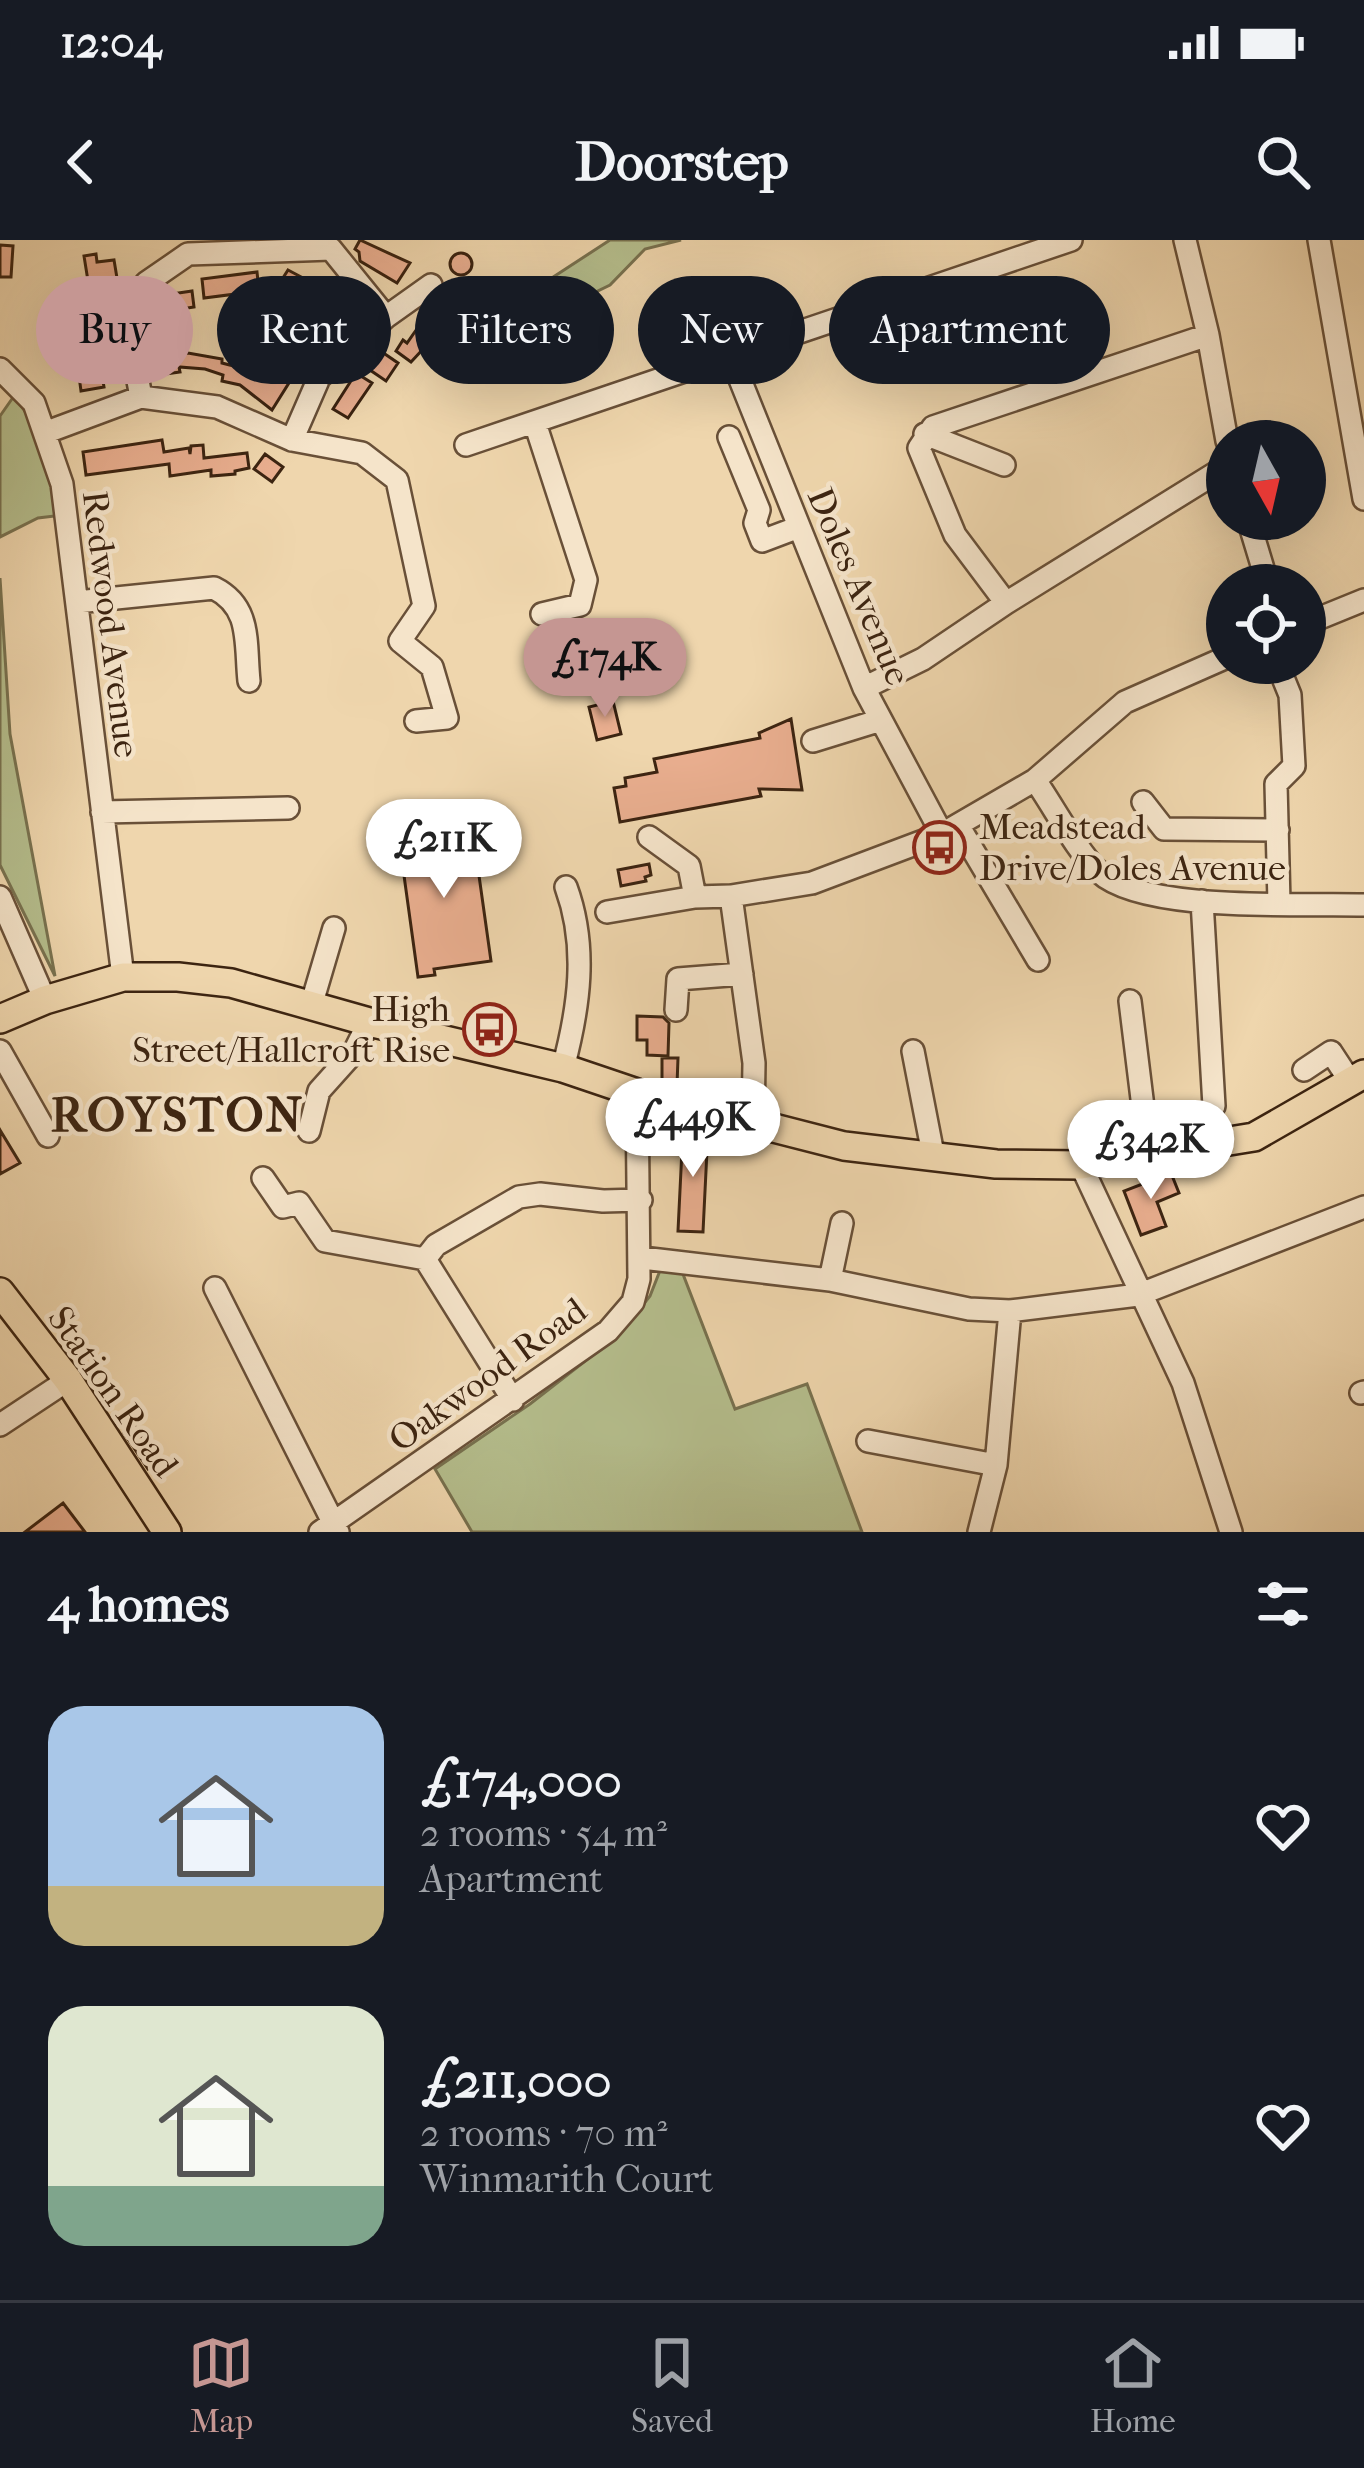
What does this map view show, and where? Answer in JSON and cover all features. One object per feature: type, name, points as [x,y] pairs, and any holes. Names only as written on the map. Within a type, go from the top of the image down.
[{"type":"main road","points":[[0,1019],[123,977],[231,983],[844,1146],[934,1159],[1081,1165],[1254,1137],[1357,1077]]},
{"type":"main road","name":"Station Road","points":[[0,1292],[68,1380],[167,1532]]},
{"type":"street","points":[[805,330],[1025,247],[1071,240]]},
{"type":"street","points":[[1185,240],[1223,420]]},
{"type":"street","points":[[1318,240],[1364,500]]},
{"type":"street","points":[[141,397],[129,333],[146,283],[188,247],[332,244],[356,276]]},
{"type":"street","points":[[1006,603],[955,535],[919,448],[925,434],[933,427],[1208,334]]},
{"type":"street","name":"Redwood Avenue","points":[[0,369],[34,404],[62,484],[123,977]]},
{"type":"street","points":[[292,440],[316,384]]},
{"type":"street","points":[[466,446],[647,384]]},
{"type":"street","name":"Doles Avenue","points":[[741,384],[864,688],[950,830],[1038,960]]},
{"type":"street","points":[[47,432],[141,397],[218,407],[317,448],[362,453],[397,480],[424,605],[400,640],[432,668],[447,718],[416,721]]},
{"type":"street","points":[[536,422],[586,580],[580,605],[542,614]]},
{"type":"street","points":[[925,434],[1004,465]]},
{"type":"street","points":[[729,436],[759,510],[755,523],[762,541],[799,527]]},
{"type":"street","points":[[864,688],[923,658],[1206,479]]},
{"type":"street","points":[[77,602],[214,588],[231,596],[241,609],[250,681]]},
{"type":"street","points":[[1326,615],[1364,600]]},
{"type":"street","points":[[607,912],[812,883],[950,830],[1035,780],[1125,703],[1206,666]]},
{"type":"street","points":[[1279,903],[1276,784],[1294,766],[1286,684]]},
{"type":"street","points":[[813,740],[881,720]]},
{"type":"street","points":[[1035,780],[1099,873],[1138,892],[1202,902],[1364,905]]},
{"type":"street","points":[[1143,802],[1164,829],[1278,830]]},
{"type":"street","points":[[102,812],[288,808]]},
{"type":"street","points":[[649,838],[689,866],[695,897]]},
{"type":"street","points":[[563,1068],[578,1005],[580,967],[566,887]]},
{"type":"street","points":[[731,896],[754,1063],[753,1123]]},
{"type":"street","points":[[0,897],[45,1000]]},
{"type":"street","points":[[1202,902],[1214,1106]]},
{"type":"street","points":[[310,1006],[334,928]]},
{"type":"street","points":[[676,1010],[678,979],[742,974]]},
{"type":"street","points":[[1130,1001],[1149,1156]]},
{"type":"street","points":[[309,1131],[319,1091],[354,1052],[369,1022]]},
{"type":"street","points":[[0,1051],[48,1136]]},
{"type":"street","points":[[913,1051],[934,1159]]},
{"type":"street","points":[[1304,1070],[1331,1052],[1357,1077]]},
{"type":"street","name":"Oakwood Road","points":[[330,1530],[608,1331],[633,1302],[641,1258],[637,1093]]},
{"type":"street","points":[[1081,1165],[1138,1295],[1183,1382],[1232,1532]]},
{"type":"street","points":[[263,1178],[283,1207],[299,1203],[326,1241],[425,1259],[513,1400]]},
{"type":"street","points":[[425,1259],[436,1245],[519,1197],[641,1200]]},
{"type":"street","points":[[641,1258],[830,1280],[969,1309],[1010,1312],[1138,1295],[1364,1208]]},
{"type":"street","points":[[830,1280],[842,1223]]},
{"type":"street","points":[[215,1288],[330,1530]]},
{"type":"street","points":[[979,1532],[996,1465],[1010,1312]]},
{"type":"street","points":[[0,1425],[68,1380]]},
{"type":"street","points":[[868,1441],[996,1465]]},
{"type":"green space","points":[[610,240],[681,240],[645,249],[614,281],[614,276],[555,276]]},
{"type":"green space","points":[[14,396],[34,424],[63,515],[38,518],[0,537],[0,416]]},
{"type":"green space","points":[[0,578],[10,734],[55,976],[0,865]]},
{"type":"green space","points":[[661,1268],[681,1269],[735,1409],[807,1384],[862,1532],[472,1532],[435,1469],[620,1334],[650,1296]]},
{"type":"building","points":[[360,240],[410,263],[397,283],[360,261],[355,249]]},
{"type":"building","points":[[0,245],[13,246],[11,277],[0,277]]},
{"type":"building","points":[[461,253],[472,264],[461,275],[450,264]]},
{"type":"building","points":[[96,254],[97,262],[114,260],[117,276],[87,276],[84,256]]},
{"type":"building","points":[[217,277],[217,296],[204,298],[202,279]]},
{"type":"building","points":[[415,332],[411,362],[396,351],[403,340],[407,343]]},
{"type":"building","points":[[193,354],[217,358],[217,373],[193,368]]},
{"type":"building","points":[[80,384],[104,384],[104,387],[81,391]]},
{"type":"building","points":[[236,384],[288,384],[272,410]]},
{"type":"building","points":[[349,384],[371,384],[348,418],[333,409]]},
{"type":"building","points":[[162,440],[164,452],[189,448],[190,454],[191,446],[203,445],[204,458],[247,453],[249,468],[235,474],[211,476],[211,470],[170,476],[169,464],[86,475],[83,452]]},
{"type":"building","points":[[265,454],[283,467],[272,482],[254,469]]},
{"type":"building","points":[[613,701],[621,734],[597,740],[589,707]]},
{"type":"building","points":[[791,719],[802,790],[759,789],[761,796],[620,822],[614,788],[626,786],[625,778],[657,772],[654,759],[760,738],[759,733]]},
{"type":"building","points":[[427,828],[429,839],[473,833],[491,961],[434,969],[435,975],[418,977],[398,832]]},
{"type":"building","points":[[649,864],[651,875],[646,881],[621,886],[618,870]]},
{"type":"building","points":[[637,1016],[663,1017],[669,1023],[668,1056],[647,1055],[647,1040],[637,1040]]},
{"type":"building","points":[[662,1058],[678,1058],[677,1085],[662,1081]]},
{"type":"building","points":[[683,1129],[708,1130],[703,1232],[678,1231]]},
{"type":"building","points":[[0,1130],[20,1163],[0,1174]]},
{"type":"building","points":[[1171,1173],[1179,1193],[1157,1202],[1166,1226],[1141,1235],[1124,1191]]},
{"type":"building","points":[[135,1426],[158,1463],[148,1469],[124,1433]]},
{"type":"building","points":[[63,1503],[85,1532],[25,1532]]},
{"type":"place","name":"Meadstead Drive/Doles Avenue","points":[[940,847]]},
{"type":"place","name":"High Street/Hallcroft Rise","points":[[489,1029]]},
{"type":"district","name":"ROYSTON","points":[[178,1114]]}]
